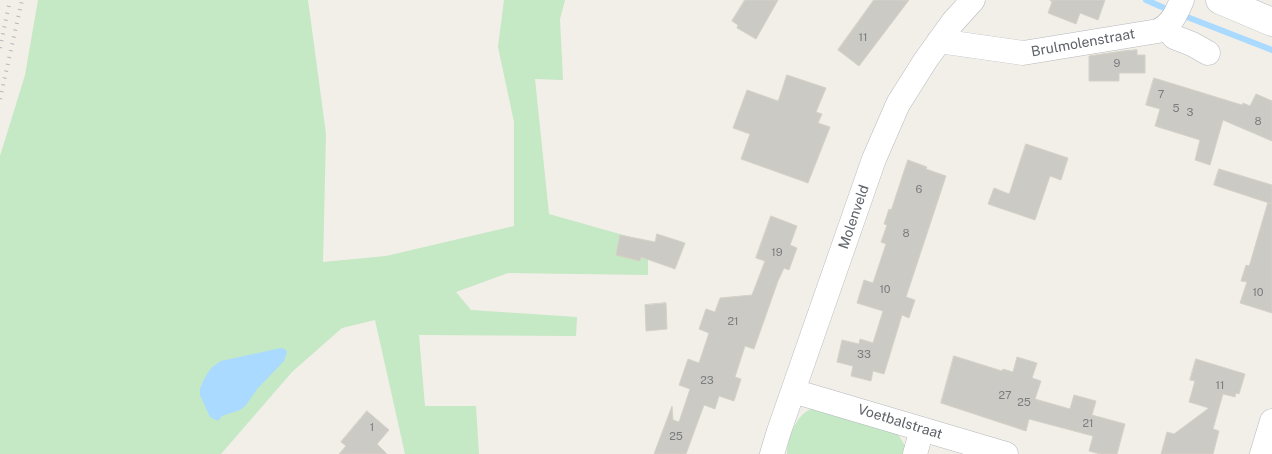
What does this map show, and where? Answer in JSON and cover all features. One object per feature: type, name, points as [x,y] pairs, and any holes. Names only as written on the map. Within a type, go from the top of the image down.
[{"type":"street","name":"Molenveld","points":[[772,454],[874,159],[898,104],[939,41],[973,0]]},
{"type":"street","points":[[1182,0],[1173,19],[1166,26],[1174,37],[1208,53]]},
{"type":"street","points":[[1220,0],[1272,22]]},
{"type":"street","name":"Brulmolenstraat","points":[[939,41],[1023,54],[1158,31],[1166,26]]},
{"type":"street","name":"Voetbalstraat","points":[[793,391],[1006,454]]},
{"type":"street","points":[[1262,454],[1272,421]]},
{"type":"street","points":[[915,454],[922,429]]},
{"type":"green space","points":[[38,0],[308,0],[326,134],[323,262],[386,256],[514,226],[514,122],[498,47],[504,0],[565,0],[560,19],[563,80],[535,79],[549,214],[648,242],[648,275],[508,273],[456,292],[471,310],[577,317],[576,336],[419,335],[425,406],[476,406],[479,454],[405,454],[375,320],[342,328],[292,372],[221,454],[0,454],[0,156],[25,75]]},
{"type":"green space","points":[[823,407],[898,434],[905,446],[905,454],[787,454],[793,428],[801,416],[811,409]]},
{"type":"water","points":[[281,348],[287,352],[284,361],[258,388],[246,405],[240,410],[222,416],[218,421],[210,417],[200,395],[200,389],[211,368],[221,361]]},
{"type":"building","points":[[745,0],[778,0],[756,39],[737,28],[738,25],[732,21]]},
{"type":"building","points":[[874,0],[909,0],[859,66],[838,50]]},
{"type":"building","points":[[1050,0],[1105,0],[1098,20],[1080,13],[1076,24],[1048,13],[1052,2]]},
{"type":"building","points":[[1137,50],[1137,55],[1145,55],[1145,73],[1119,73],[1119,81],[1089,81],[1089,56]]},
{"type":"building","points":[[787,75],[826,88],[816,112],[822,114],[818,123],[830,127],[808,183],[741,159],[750,134],[733,128],[747,90],[778,101]]},
{"type":"building","points":[[1154,78],[1242,105],[1243,103],[1250,106],[1256,94],[1272,101],[1272,141],[1223,120],[1210,165],[1195,160],[1200,140],[1155,126],[1160,109],[1146,105]]},
{"type":"building","points":[[1026,144],[1068,158],[1061,180],[1050,176],[1035,220],[988,204],[994,188],[1009,194]]},
{"type":"building","points":[[908,160],[946,176],[906,297],[915,300],[909,318],[902,315],[884,374],[873,371],[871,381],[851,376],[853,366],[837,362],[842,340],[859,344],[860,339],[873,343],[883,311],[857,303],[864,280],[873,283],[886,244],[881,242],[887,225],[884,224],[889,209],[891,210]]},
{"type":"building","points":[[1219,169],[1272,185],[1272,204],[1214,185]]},
{"type":"building","points":[[1268,203],[1272,204],[1272,313],[1240,303],[1247,282],[1241,281],[1246,265],[1249,266]]},
{"type":"building","points":[[771,216],[797,226],[790,245],[797,248],[789,270],[784,268],[778,281],[754,349],[745,346],[735,377],[741,379],[734,401],[719,396],[715,409],[704,405],[686,454],[654,454],[672,406],[673,420],[679,422],[690,389],[679,385],[688,359],[699,363],[709,333],[699,329],[706,309],[715,312],[720,298],[752,295],[765,261],[756,258]]},
{"type":"building","points":[[657,234],[685,243],[675,269],[641,257],[640,261],[616,255],[620,235],[655,242]]},
{"type":"building","points":[[666,303],[667,329],[646,331],[645,305]]},
{"type":"building","points":[[954,356],[1002,371],[1003,369],[1013,372],[1017,357],[1037,363],[1032,378],[1041,381],[1035,399],[1070,409],[1074,395],[1096,401],[1092,415],[1125,424],[1117,454],[1100,454],[1089,451],[1093,436],[1029,419],[1026,431],[941,403]]},
{"type":"building","points":[[1196,359],[1245,374],[1239,394],[1236,393],[1235,397],[1223,394],[1213,429],[1219,431],[1213,454],[1161,454],[1167,432],[1174,434],[1209,408],[1189,402],[1195,381],[1190,380]]},
{"type":"building","points":[[367,411],[389,430],[377,444],[387,454],[339,454],[346,446],[341,442]]},
{"type":"waterway","points":[[1146,0],[1171,11]]},
{"type":"waterway","points":[[1182,15],[1272,50]]},
{"type":"railway","points":[[0,48],[10,0]]},
{"type":"railway","points":[[0,99],[22,0]]}]
